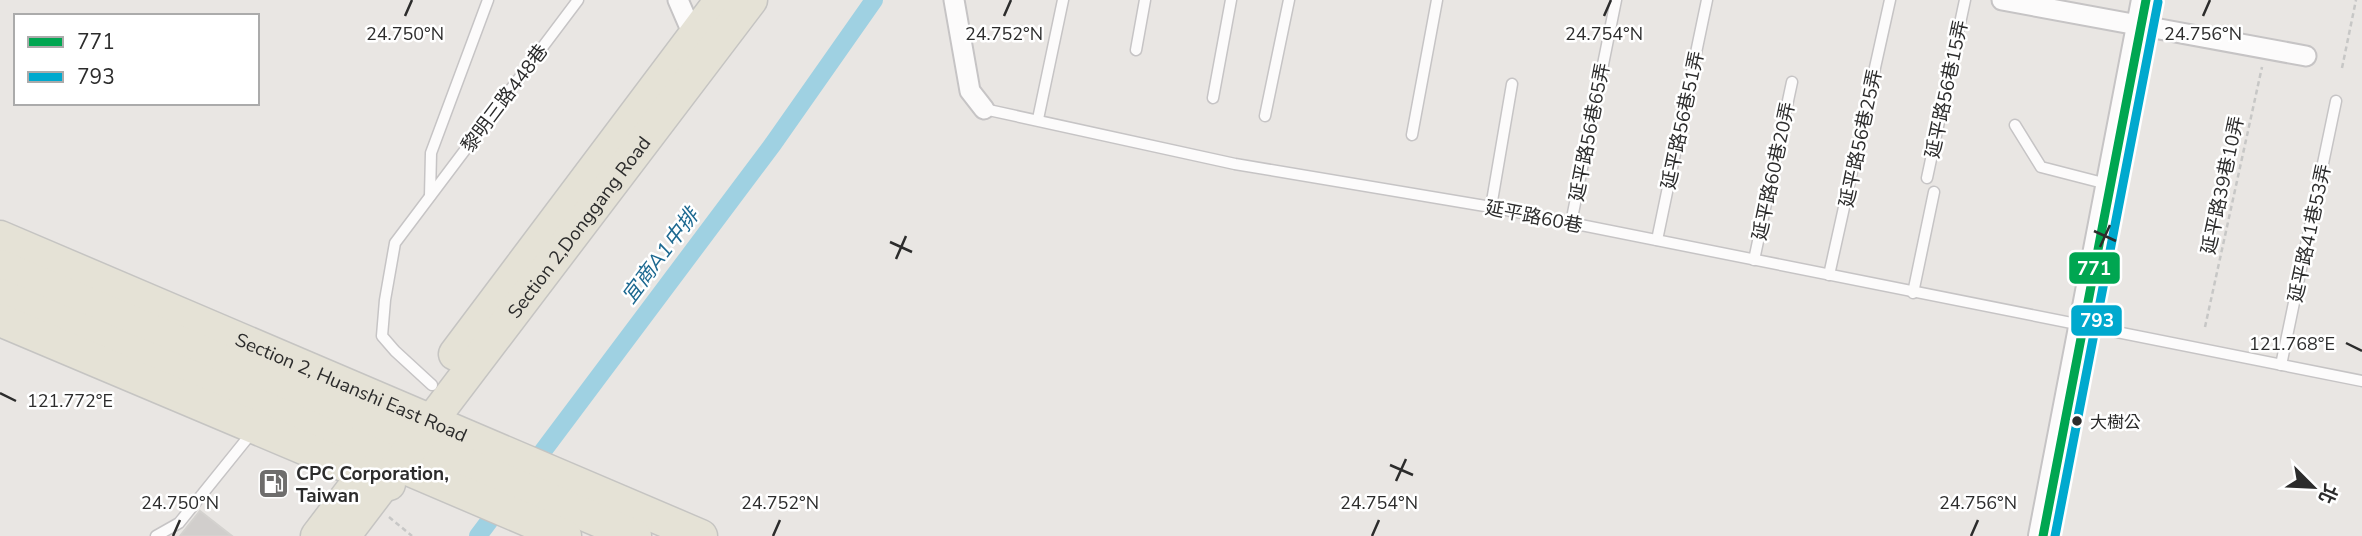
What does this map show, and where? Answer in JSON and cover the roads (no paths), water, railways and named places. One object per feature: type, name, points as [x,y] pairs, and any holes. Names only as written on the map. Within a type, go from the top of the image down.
[{"type":"main road","name":"Section 2,Donggang Road","points":[[395,453],[698,49],[720,0]]},
{"type":"main road","name":"Section 2,Donggang Road","points":[[395,453],[432,384],[698,49],[751,0]]},
{"type":"main road","points":[[2043,536],[2143,12]]},
{"type":"main road","name":"Section 2, Huanshi East Road","points":[[0,237],[270,395]]},
{"type":"main road","name":"Section 2, Huanshi East Road","points":[[0,266],[565,536]]},
{"type":"main road","name":"Section 2, Huanshi East Road","points":[[0,295],[270,395],[395,453],[635,536]]},
{"type":"main road","name":"Section 2, Huanshi East Road","points":[[0,320],[270,395]]},
{"type":"main road","points":[[317,536],[395,453]]},
{"type":"main road","points":[[344,536],[395,453]]},
{"type":"main road","name":"Section 2, Huanshi East Road","points":[[395,453],[511,536]]},
{"type":"main road","name":"Section 2, Huanshi East Road","points":[[395,453],[701,536]]},
{"type":"street","points":[[678,0],[698,49]]},
{"type":"street","points":[[954,0],[970,90],[984,108]]},
{"type":"street","points":[[2001,0],[2143,12],[2267,49],[2306,56]]},
{"type":"lane","points":[[430,197],[431,153],[488,0]]},
{"type":"lane","name":"黎明三路448巷","points":[[432,384],[382,336],[395,243],[578,0]]},
{"type":"lane","points":[[1038,120],[1063,0]]},
{"type":"lane","points":[[1136,50],[1146,0]]},
{"type":"lane","points":[[1213,98],[1231,0]]},
{"type":"lane","points":[[1265,116],[1289,0]]},
{"type":"lane","points":[[1412,135],[1437,0]]},
{"type":"lane","name":"延平路56巷65弄","points":[[1571,223],[1616,0]]},
{"type":"lane","name":"延平路56巷51弄","points":[[1657,240],[1707,0]]},
{"type":"lane","name":"延平路56巷25弄","points":[[1829,275],[1890,0]]},
{"type":"lane","name":"延平路56巷15弄","points":[[1927,178],[1965,0]]},
{"type":"lane","name":"延平路60巷20弄","points":[[1754,260],[1793,82]]},
{"type":"lane","points":[[1491,207],[1512,84]]},
{"type":"lane","name":"延平路41巷53弄","points":[[2281,365],[2336,101]]},
{"type":"lane","name":"延平路60巷","points":[[984,108],[1235,164],[1491,207],[2362,381]]},
{"type":"lane","points":[[2015,125],[2041,167],[2110,185]]},
{"type":"lane","points":[[1913,293],[1934,192]]},
{"type":"lane","points":[[156,536],[179,523],[270,395]]},
{"type":"waterway","name":"宜商A1中排","points":[[528,471],[773,144],[874,0]]},
{"type":"waterway","name":"宜商A1中排","points":[[478,536],[502,504]]},
{"type":"place","name":"大樹公","points":[[2077,421]]},
{"type":"place","name":"CPC Corporation, Taiwan","points":[[273,484]]}]
